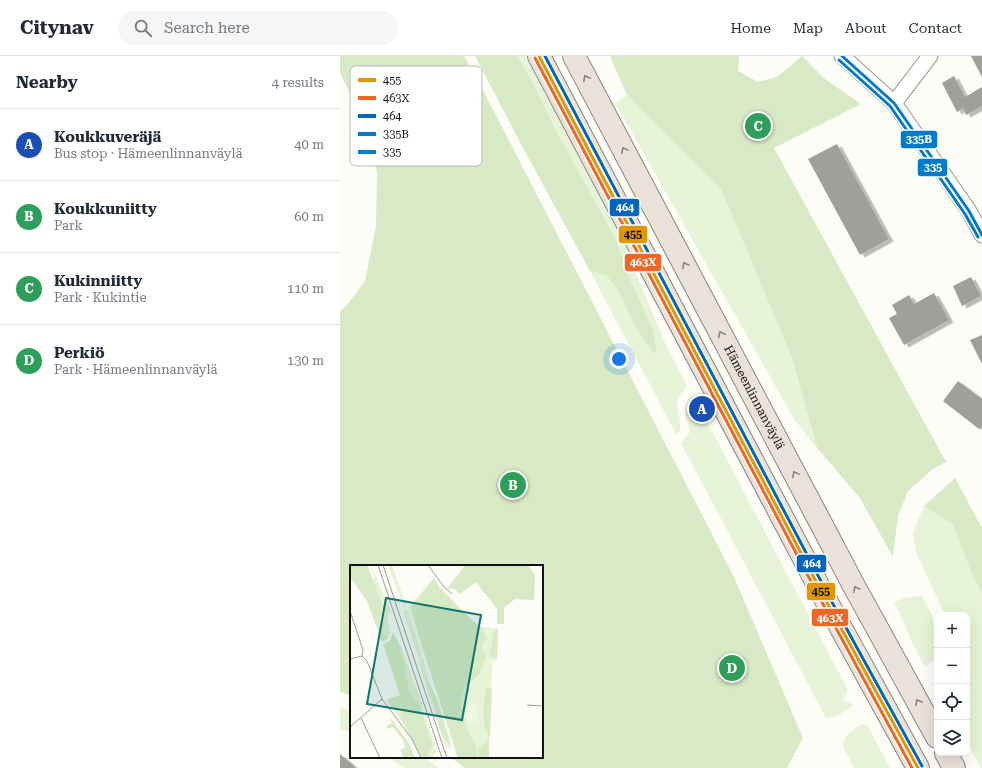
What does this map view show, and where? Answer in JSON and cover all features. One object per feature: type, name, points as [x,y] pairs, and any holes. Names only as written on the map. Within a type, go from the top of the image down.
[{"type":"highway","points":[[539,56],[829,606],[918,768]]},
{"type":"highway","name":"Hämeenlinnanväylä","points":[[574,56],[854,586],[934,732]]},
{"type":"highway","points":[[948,756],[954,768]]},
{"type":"street","points":[[842,56],[894,103],[969,211],[982,235]]},
{"type":"street","points":[[894,103],[930,56]]},
{"type":"green space","points":[[340,56],[464,56],[469,66],[350,66],[350,93],[340,73]]},
{"type":"green space","points":[[475,56],[518,56],[558,134],[617,241],[628,275],[652,328],[657,351],[654,353],[636,328],[619,292],[607,276],[590,271],[522,146],[482,69],[482,66],[480,66]]},
{"type":"green space","points":[[518,56],[525,56],[623,243],[666,345],[687,386],[679,397],[677,403],[680,432],[676,434],[590,271],[607,276],[619,292],[636,328],[628,275],[617,241],[558,134]]},
{"type":"green space","points":[[610,56],[739,56],[738,71],[758,82],[777,77],[802,56],[825,79],[861,104],[774,148],[946,462],[933,469],[908,491],[898,516],[893,557],[860,498],[817,448],[792,358],[721,189],[627,95]]},
{"type":"green space","points":[[482,89],[734,577],[803,738],[787,768],[465,768],[451,758],[543,758],[543,565],[350,565],[350,695],[340,692],[340,311],[347,305],[365,281],[376,226],[377,172],[375,166],[482,166]]},
{"type":"green space","points":[[627,95],[721,189],[792,358],[817,448],[794,419],[615,103]]},
{"type":"green space","points":[[691,403],[698,415],[703,414],[848,690],[843,700],[854,705],[837,715],[826,718],[681,443],[689,433],[685,412]]},
{"type":"green space","points":[[955,478],[982,528],[982,593],[973,577],[953,525],[924,506]]},
{"type":"green space","points":[[924,506],[953,525],[973,577],[982,593],[982,768],[970,748],[970,612],[944,612],[916,552],[913,533]]},
{"type":"green space","points":[[922,596],[932,615],[934,623],[934,659],[925,667],[913,645],[894,602],[904,598]]},
{"type":"green space","points":[[340,707],[350,711],[350,732],[340,729]]},
{"type":"green space","points":[[866,723],[890,768],[855,768],[847,755],[844,748],[844,743],[847,735],[854,729]]},
{"type":"green space","points":[[389,758],[425,758],[439,768],[404,768]]},
{"type":"building","points":[[971,56],[982,56],[982,77]]},
{"type":"building","points":[[954,76],[965,97],[982,87],[982,106],[966,115],[963,108],[957,112],[942,83]]},
{"type":"building","points":[[837,144],[889,239],[860,255],[808,159]]},
{"type":"building","points":[[971,277],[981,296],[962,306],[953,286]]},
{"type":"building","points":[[934,293],[949,320],[904,345],[889,318],[897,314],[892,305],[909,295],[914,304]]},
{"type":"building","points":[[982,335],[982,364],[970,340]]},
{"type":"building","points":[[958,381],[982,399],[982,426],[979,429],[943,401]]},
{"type":"building","points":[[340,754],[356,768],[340,768]]},
{"type":"transit line","name":"455","points":[[539,56],[829,606],[918,768]]},
{"type":"transit line","name":"464","points":[[545,56],[833,604],[922,766]]},
{"type":"transit line","name":"335B","points":[[842,56],[894,103],[969,211],[982,235]]},
{"type":"transit line","name":"463X","points":[[535,58],[825,608],[912,768]]},
{"type":"transit line","name":"335","points":[[839,60],[890,106],[965,214],[978,237]]},
{"type":"place","name":"Kukinniitty","points":[[758,126]]},
{"type":"place","name":"Koukkuveräjä","points":[[702,409]]},
{"type":"place","name":"Koukkuniitty","points":[[513,485]]},
{"type":"place","name":"Perkiö","points":[[732,668]]}]
